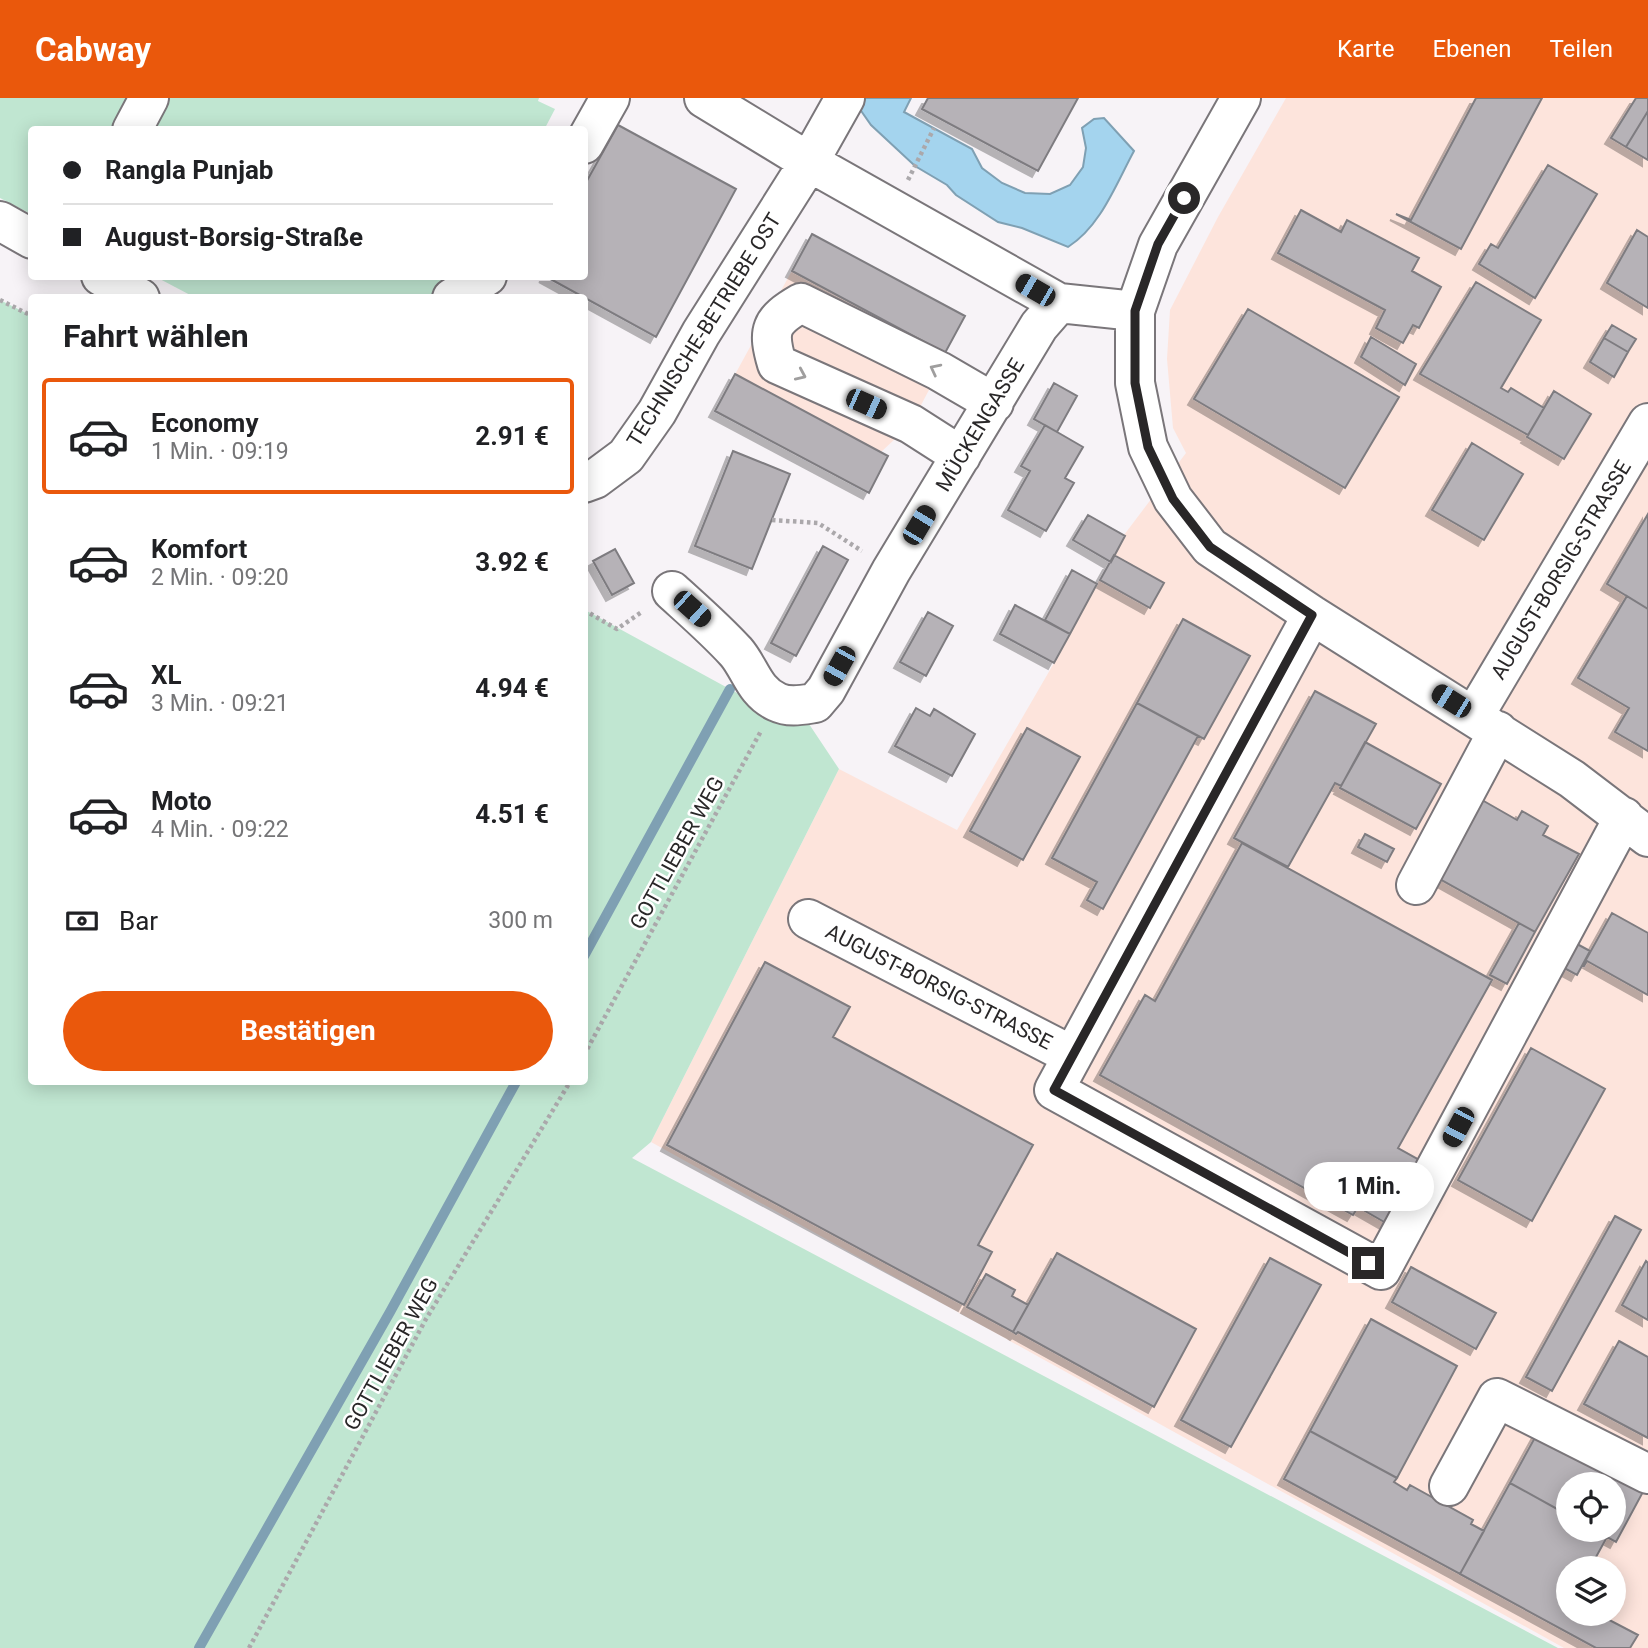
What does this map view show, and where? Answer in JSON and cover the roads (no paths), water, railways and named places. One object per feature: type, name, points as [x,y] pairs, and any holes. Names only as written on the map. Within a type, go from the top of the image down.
[{"type":"street","points":[[134,126],[149,98]]},
{"type":"street","points":[[588,137],[610,98]]},
{"type":"street","points":[[704,98],[809,162],[1059,303],[1135,311]]},
{"type":"street","name":"TECHNISCHE-BETRIEBE OST","points":[[588,482],[626,456],[649,423],[708,322],[809,162],[845,98]]},
{"type":"street","points":[[1241,98],[1158,244],[1135,311],[1135,383],[1148,447],[1173,499],[1210,547],[1312,615],[1572,779],[1636,827]]},
{"type":"street","points":[[0,221],[28,237]]},
{"type":"street","points":[[108,280],[133,294]]},
{"type":"street","points":[[458,294],[481,280]]},
{"type":"street","points":[[961,456],[911,424],[777,364],[769,340],[780,316],[801,303],[939,371],[994,402]]},
{"type":"street","name":"MÜCKENGASSE","points":[[672,591],[739,655],[759,689],[776,702],[794,706],[814,703],[826,690],[891,571],[1039,326],[1059,303]]},
{"type":"street","name":"AUGUST-BORSIG-STRASSE","points":[[1416,886],[1486,723],[1648,423]]},
{"type":"street","name":"AUGUST-BORSIG-STRASSE","points":[[1312,615],[1054,1090],[1381,1270],[1636,827]]},
{"type":"street","name":"AUGUST-BORSIG-STRASSE","points":[[808,919],[1071,1055]]},
{"type":"street","points":[[1449,1486],[1497,1398],[1648,1474]]},
{"type":"water","points":[[861,98],[911,98],[904,112],[972,149],[982,168],[1002,183],[1025,193],[1050,194],[1070,185],[1083,167],[1086,148],[1082,128],[1094,119],[1104,118],[1134,151],[1099,216],[1080,238],[1068,247],[1022,228],[998,222],[956,195],[947,185],[915,166],[871,125],[857,105]]},
{"type":"waterway","points":[[588,949],[730,689]]},
{"type":"waterway","points":[[199,1648],[390,1312],[514,1085]]}]
